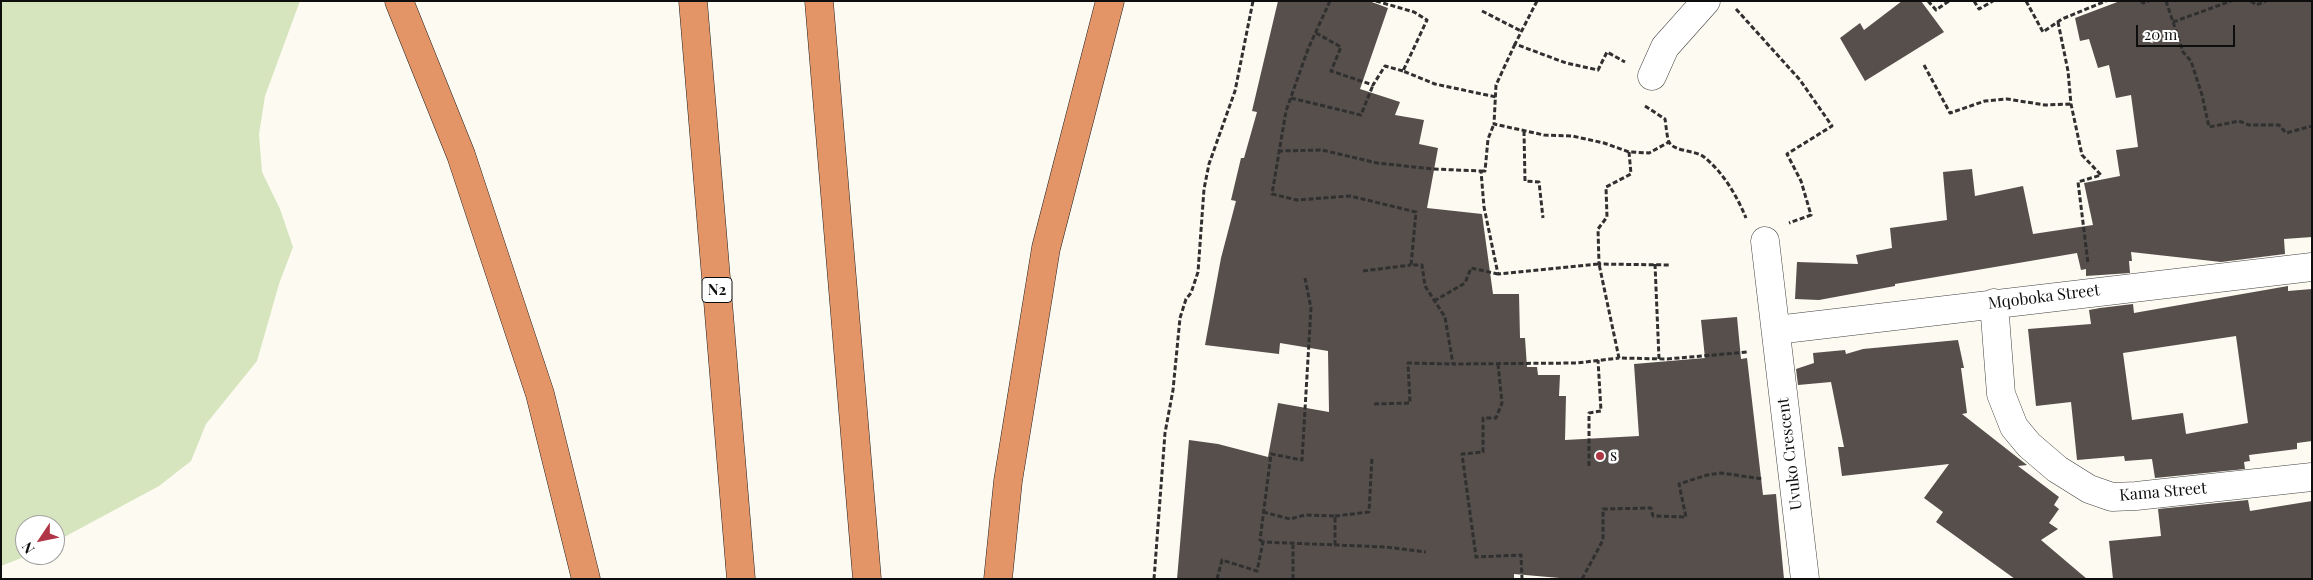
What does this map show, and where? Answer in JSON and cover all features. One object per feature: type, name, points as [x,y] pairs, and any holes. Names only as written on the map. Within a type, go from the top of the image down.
[{"type":"highway","points":[[399,1],[461,155],[540,394],[586,579]]},
{"type":"highway","name":"N2","points":[[693,1],[741,579]]},
{"type":"highway","points":[[819,1],[867,579]]},
{"type":"highway","points":[[998,579],[1008,481],[1046,248],[1110,1]]},
{"type":"street","points":[[1652,76],[1665,47],[1706,1]]},
{"type":"street","name":"Uvuko Crescent","points":[[1765,241],[1805,579]]},
{"type":"street","name":"Mqoboka Street","points":[[1777,339],[1994,303],[2312,267]]},
{"type":"street","name":"Kama Street","points":[[1994,303],[2001,394],[2014,427],[2029,445],[2057,469],[2089,489],[2112,497],[2136,496],[2312,476]]},
{"type":"path","points":[[1154,579],[1165,433],[1174,390],[1180,318],[1198,272],[1204,188],[1209,164],[1235,91],[1253,1]]},
{"type":"path","points":[[1330,1],[1290,98],[1278,151],[1272,194],[1297,200],[1350,196],[1416,212],[1411,265]]},
{"type":"path","points":[[1376,1],[1414,12],[1427,20],[1403,71]]},
{"type":"path","points":[[1278,151],[1322,150],[1377,163],[1433,170],[1485,171],[1488,139],[1494,124],[1496,85],[1537,1]]},
{"type":"path","points":[[1928,1],[1936,10],[1949,1]]},
{"type":"path","points":[[1974,1],[1979,9],[1992,1]]},
{"type":"path","points":[[2026,1],[2043,32],[2058,22],[2106,1]]},
{"type":"path","points":[[2142,1],[2143,3],[2149,1]]},
{"type":"path","points":[[2166,1],[2183,52],[2191,61],[2202,95],[2209,127],[2238,120],[2249,125],[2279,125],[2286,133],[2312,126]]},
{"type":"path","points":[[2173,22],[2231,1]]},
{"type":"path","points":[[2251,1],[2256,5],[2266,1]]},
{"type":"path","points":[[1515,44],[1566,63],[1598,70],[1607,52],[1652,76],[1645,107],[1665,119],[1669,142],[1674,146],[1703,156],[1739,200],[1753,235],[1765,241],[1785,234],[1787,224],[1811,215],[1801,182],[1787,154],[1832,126],[1800,80],[1735,8]]},
{"type":"path","points":[[1482,12],[1521,31]]},
{"type":"path","points":[[2058,22],[2068,71],[2071,104],[2082,155],[2101,175],[2078,182],[2092,292]]},
{"type":"path","points":[[1316,33],[1341,47],[1331,71],[1373,85]]},
{"type":"path","points":[[1924,65],[1950,113],[1984,101],[2006,100],[2045,105],[2071,104]]},
{"type":"path","points":[[1290,98],[1361,115],[1373,85],[1385,66],[1435,84],[1496,97]]},
{"type":"path","points":[[1494,124],[1544,135],[1572,136],[1604,143],[1628,152],[1649,153],[1669,142]]},
{"type":"path","points":[[1524,131],[1525,181],[1539,182],[1543,218]]},
{"type":"path","points":[[1620,358],[1599,264],[1598,230],[1607,217],[1606,187],[1631,174],[1628,152]]},
{"type":"path","points":[[1481,171],[1484,207],[1498,274]]},
{"type":"path","points":[[1434,301],[1465,283],[1471,268],[1498,274],[1599,264],[1671,265]]},
{"type":"path","points":[[1655,264],[1658,284],[1659,359]]},
{"type":"path","points":[[1363,271],[1422,265],[1425,286],[1445,317],[1453,364]]},
{"type":"path","points":[[1217,579],[1222,560],[1257,571],[1263,542],[1260,540],[1271,454],[1302,460],[1311,308],[1305,278]]},
{"type":"path","points":[[1374,404],[1410,403],[1408,363],[1498,364],[1620,358],[1659,359],[1777,339]]},
{"type":"path","points":[[1589,466],[1590,413],[1601,411],[1598,360]]},
{"type":"path","points":[[1498,364],[1502,403],[1496,418],[1483,418],[1483,452],[1462,454],[1476,557],[1521,555],[1522,579]]},
{"type":"path","points":[[1263,512],[1290,518],[1304,515],[1335,516],[1369,512],[1372,457]]},
{"type":"path","points":[[1582,579],[1603,540],[1603,509],[1651,508],[1653,516],[1686,517],[1679,484],[1707,475],[1721,473],[1794,484]]},
{"type":"path","points":[[1335,516],[1335,546]]},
{"type":"path","points":[[1263,542],[1386,547],[1426,552]]},
{"type":"path","points":[[1293,544],[1293,579]]},
{"type":"green space","points":[[1,1],[300,1],[265,96],[259,134],[262,172],[280,209],[293,247],[279,284],[257,361],[206,424],[191,461],[159,486],[65,537],[65,515],[15,515],[15,560],[1,566]]},
{"type":"building","points":[[1278,1],[1369,1],[1388,8],[1360,89],[1400,102],[1395,115],[1424,120],[1419,144],[1438,148],[1427,208],[1482,214],[1493,294],[1519,294],[1520,338],[1525,338],[1527,367],[1537,367],[1538,375],[1560,375],[1559,396],[1566,396],[1565,440],[1639,436],[1634,364],[1705,358],[1701,320],[1737,317],[1741,359],[1747,358],[1763,495],[1776,494],[1784,579],[1571,579],[1514,574],[1514,579],[1177,579],[1189,440],[1218,444],[1268,457],[1278,403],[1329,412],[1328,351],[1280,343],[1279,354],[1205,345],[1221,258],[1236,201],[1231,200],[1241,158],[1244,158],[1257,112],[1252,111]]},
{"type":"building","points":[[1902,1],[1921,1],[1944,32],[1865,81],[1840,38],[1860,23],[1864,30]]},
{"type":"building","points":[[2120,1],[2312,1],[2312,237],[2284,239],[2285,254],[2221,262],[2131,252],[2132,261],[2129,261],[2130,273],[2086,276],[2086,269],[2081,270],[2077,253],[1895,284],[1895,286],[1819,300],[1795,299],[1797,262],[1858,264],[1856,255],[1892,248],[1890,228],[1947,220],[1943,172],[1972,169],[1975,196],[2023,186],[2033,234],[2093,225],[2084,183],[2120,176],[2116,150],[2138,147],[2131,95],[2116,98],[2109,65],[2098,68],[2089,39],[2080,41],[2075,18]]},
{"type":"building","points":[[2288,286],[2288,291],[2312,289],[2312,441],[2297,443],[2297,449],[2249,455],[2250,461],[2244,462],[2245,469],[2155,478],[2152,459],[2125,461],[2124,456],[2077,460],[2071,402],[2036,406],[2028,329],[2091,324],[2089,310],[2100,308],[2133,304],[2134,313]],"holes":[[[2236,336],[2248,423],[2186,434],[2183,413],[2132,420],[2123,353]]]},
{"type":"building","points":[[1958,340],[1964,368],[1961,368],[1967,413],[1962,414],[2027,465],[2018,466],[2059,497],[2054,505],[2059,509],[2049,523],[2058,529],[2041,540],[2087,579],[2015,579],[1936,522],[1943,512],[1924,498],[1949,464],[1842,476],[1838,447],[1844,447],[1831,382],[1798,385],[1796,369],[1814,363],[1813,353],[1845,350],[1846,354],[1863,349]]},
{"type":"building","points":[[2248,500],[2250,511],[2312,501],[2312,579],[2113,579],[2109,541],[2161,536],[2158,509]]},
{"type":"place","name":"s","points":[[1600,456]]}]
